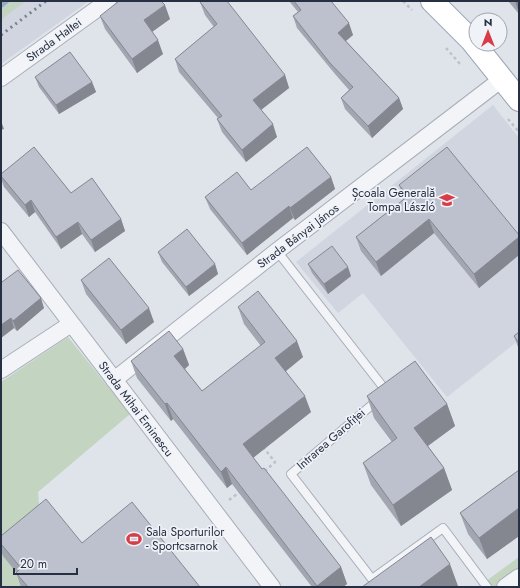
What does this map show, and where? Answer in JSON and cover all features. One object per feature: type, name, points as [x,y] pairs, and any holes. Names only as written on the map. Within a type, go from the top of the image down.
[{"type":"main road","points":[[432,1],[471,40],[519,100]]},
{"type":"street","name":"Strada Haltei","points":[[1,78],[108,1]]},
{"type":"street","name":"Strada Bányai János","points":[[114,380],[277,251],[502,79]]},
{"type":"street","name":"Strada Mihai Eminescu","points":[[1,231],[272,587]]},
{"type":"street","points":[[1,370],[71,324]]},
{"type":"street","points":[[505,587],[519,577]]},
{"type":"lane","name":"Intrarea Garofiței","points":[[277,251],[387,392],[291,474],[372,579],[443,528],[488,587]]},
{"type":"path","points":[[261,444],[275,462],[263,472]]},
{"type":"path","points":[[215,512],[245,487]]},
{"type":"shaded area","points":[[26,1],[89,1],[1,64],[1,20]]},
{"type":"shaded area","name":"Școala Generală Tompa László","points":[[493,105],[519,138],[519,340],[447,397],[363,293],[338,313],[296,262]]},
{"type":"green space","points":[[1,1],[26,1],[1,20]]},
{"type":"green space","points":[[68,337],[130,414],[38,492],[39,504],[88,557],[196,587],[1,587],[1,382]]},
{"type":"green space","points":[[519,557],[519,587],[478,587]]},
{"type":"building","points":[[119,1],[161,1],[165,5],[144,20],[158,40],[132,59],[100,16]]},
{"type":"building","points":[[227,1],[285,75],[253,100],[273,124],[242,150],[217,119],[222,116],[175,59],[217,24],[200,2]]},
{"type":"building","points":[[294,1],[331,1],[349,23],[338,33],[399,98],[368,126],[341,98],[353,87],[330,63],[293,16],[301,10]]},
{"type":"building","points":[[70,52],[92,82],[56,105],[35,77]]},
{"type":"building","points":[[34,147],[71,193],[92,178],[121,219],[91,240],[78,222],[56,237],[31,200],[25,205],[1,176],[1,174]]},
{"type":"building","points":[[307,147],[331,177],[290,208],[289,206],[242,243],[205,197],[237,172],[251,190]]},
{"type":"building","points":[[447,147],[519,235],[519,237],[474,274],[429,219],[376,262],[356,237],[408,196],[399,185]]},
{"type":"building","points":[[187,229],[215,264],[186,287],[158,252]]},
{"type":"building","points":[[332,246],[348,267],[324,284],[308,264]]},
{"type":"building","points":[[109,258],[149,308],[121,330],[81,280]]},
{"type":"building","points":[[18,270],[41,298],[13,321],[11,318],[1,325],[1,281],[2,282]]},
{"type":"building","points":[[258,291],[297,341],[275,358],[305,396],[243,444],[262,469],[264,468],[341,567],[317,586],[226,467],[221,472],[167,403],[165,404],[131,361],[169,331],[183,349],[174,356],[202,391],[265,342],[238,307]]},
{"type":"building","points":[[519,332],[519,343],[514,336]]},
{"type":"building","points":[[415,361],[447,404],[414,428],[444,468],[393,505],[363,463],[397,438],[367,396]]},
{"type":"building","points":[[519,470],[519,508],[479,538],[460,513]]},
{"type":"building","points":[[46,499],[82,543],[132,502],[200,587],[28,587],[16,573],[21,568],[1,544],[1,536]]},
{"type":"building","points":[[431,537],[450,564],[419,587],[362,587]]},
{"type":"waterway","points":[[1,5],[6,1]]},
{"type":"railway","points":[[1,35],[46,1]]},
{"type":"place","name":"Școala Generală Tompa László","points":[[447,200]]},
{"type":"place","name":"Sala Sporturilor - Sportcsarnok","points":[[134,539]]}]
